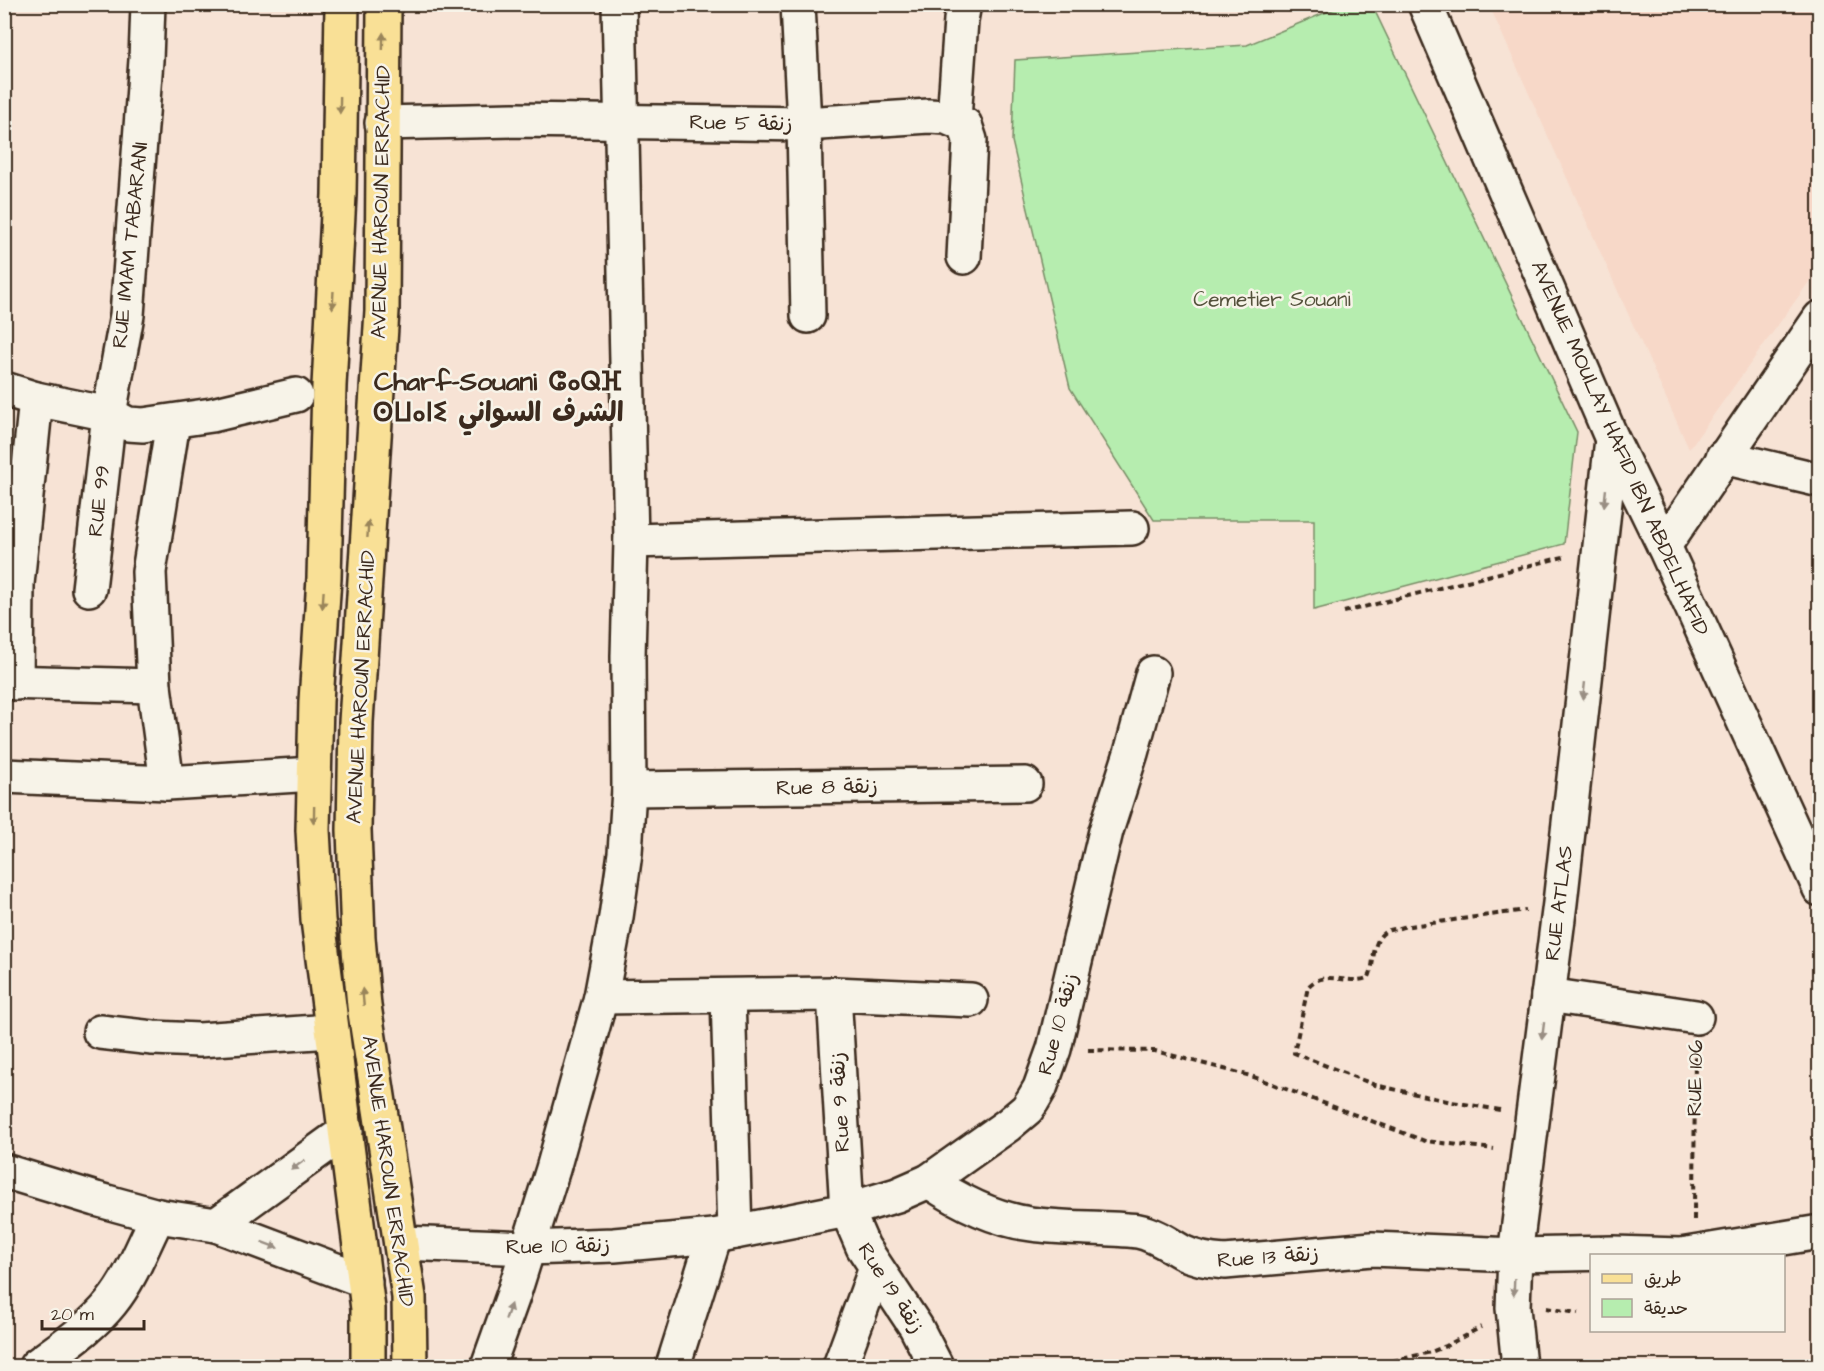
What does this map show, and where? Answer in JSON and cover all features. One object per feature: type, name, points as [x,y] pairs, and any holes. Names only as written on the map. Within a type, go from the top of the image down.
[{"type":"main road","name":"AVENUE HAROUN ERRACHID","points":[[342,4],[339,195],[329,386],[324,578],[316,701],[314,830],[318,920],[369,1310],[368,1366]]},
{"type":"main road","name":"AVENUE HAROUN ERRACHID","points":[[384,4],[382,311],[356,722],[355,841],[358,938],[364,1006],[409,1297],[410,1366]]},
{"type":"street","name":"RUE IMAM TABARANI","points":[[109,414],[127,315],[148,4]]},
{"type":"street","points":[[488,1366],[513,1296],[553,1169],[601,998],[625,853],[629,789],[628,656],[631,541],[619,4]]},
{"type":"street","points":[[798,4],[804,124],[808,316]]},
{"type":"street","points":[[964,4],[954,119],[965,125],[970,140],[964,257]]},
{"type":"street","name":"AVENUE MOULAY HAFID IBN ABDELHAFID","points":[[1425,4],[1612,439],[1664,546],[1820,889]]},
{"type":"street","name":"Rue 5 زنقة","points":[[382,123],[513,120],[804,124],[929,116],[954,119]]},
{"type":"street","points":[[1664,546],[1820,318]]},
{"type":"street","points":[[4,389],[36,399],[109,414],[135,425],[173,422],[212,415],[296,395]]},
{"type":"street","points":[[36,399],[17,584],[10,682],[154,686]]},
{"type":"street","name":"RUE 99","points":[[89,589],[109,414]]},
{"type":"street","points":[[167,783],[154,686],[149,572],[173,422]]},
{"type":"street","name":"RUE ATLAS","points":[[1519,1366],[1513,1308],[1515,1255],[1561,892],[1612,439]]},
{"type":"street","points":[[1723,457],[1820,480]]},
{"type":"street","points":[[631,541],[1132,528]]},
{"type":"street","name":"Rue 10 زنقة","points":[[401,1243],[528,1248],[614,1245],[725,1234],[847,1210],[897,1195],[929,1181],[966,1156],[1027,1109],[1040,1088],[1054,1049],[1106,831],[1153,673]]},
{"type":"street","points":[[4,776],[167,783],[314,774]]},
{"type":"street","name":"Rue 8 زنقة","points":[[629,789],[1025,784]]},
{"type":"street","points":[[601,998],[834,994],[971,1000]]},
{"type":"street","name":"Rue 9 زنقة","points":[[834,994],[847,1210]]},
{"type":"street","name":"RUE 106","points":[[1548,994],[1696,1017]]},
{"type":"street","points":[[673,1366],[725,1234],[728,996]]},
{"type":"street","points":[[100,1032],[199,1040],[331,1031]]},
{"type":"street","points":[[216,1225],[346,1131]]},
{"type":"street","points":[[4,1171],[158,1216],[216,1225],[365,1281]]},
{"type":"street","name":"Rue 13 زنقة","points":[[929,1181],[972,1207],[1001,1217],[1030,1224],[1146,1232],[1185,1253],[1205,1260],[1225,1262],[1372,1249],[1515,1255],[1636,1254]]},
{"type":"street","name":"Rue 19 زنقة","points":[[847,1210],[863,1247],[916,1327],[936,1366]]},
{"type":"street","points":[[36,1366],[84,1329],[111,1303],[129,1276],[158,1216]]},
{"type":"street","name":"Rue 13 زنقة","points":[[1693,1254],[1820,1232]]},
{"type":"street","points":[[840,1366],[876,1268]]},
{"type":"path","points":[[1344,612],[1599,548]]},
{"type":"path","points":[[1497,1109],[1452,1102],[1375,1085],[1294,1053],[1308,987],[1320,978],[1362,981],[1369,977],[1376,943],[1385,932],[1403,927],[1506,914]]},
{"type":"path","name":"RUE 106","points":[[1693,1254],[1696,1017]]},
{"type":"path","points":[[1054,1049],[1155,1051],[1251,1076],[1425,1141],[1496,1149]]},
{"type":"path","points":[[1372,1366],[1421,1355],[1446,1346],[1513,1308],[1541,1308],[1578,1313]]},
{"type":"path","points":[[1257,1361],[1356,1366]]},
{"type":"shaded area","points":[[1489,5],[1819,5],[1819,268],[1689,449]]},
{"type":"green space","name":"Cemetier Souani","points":[[1346,4],[1372,5],[1577,432],[1564,544],[1314,610],[1314,520],[1154,520],[1070,388],[1012,141],[1015,60],[1247,45]]},
{"type":"district","name":"Charf-Souani ⵛⴰⵕⴼ ⵙⵡⴰⵏⵉ الشرف السواني","points":[[498,398]]}]
